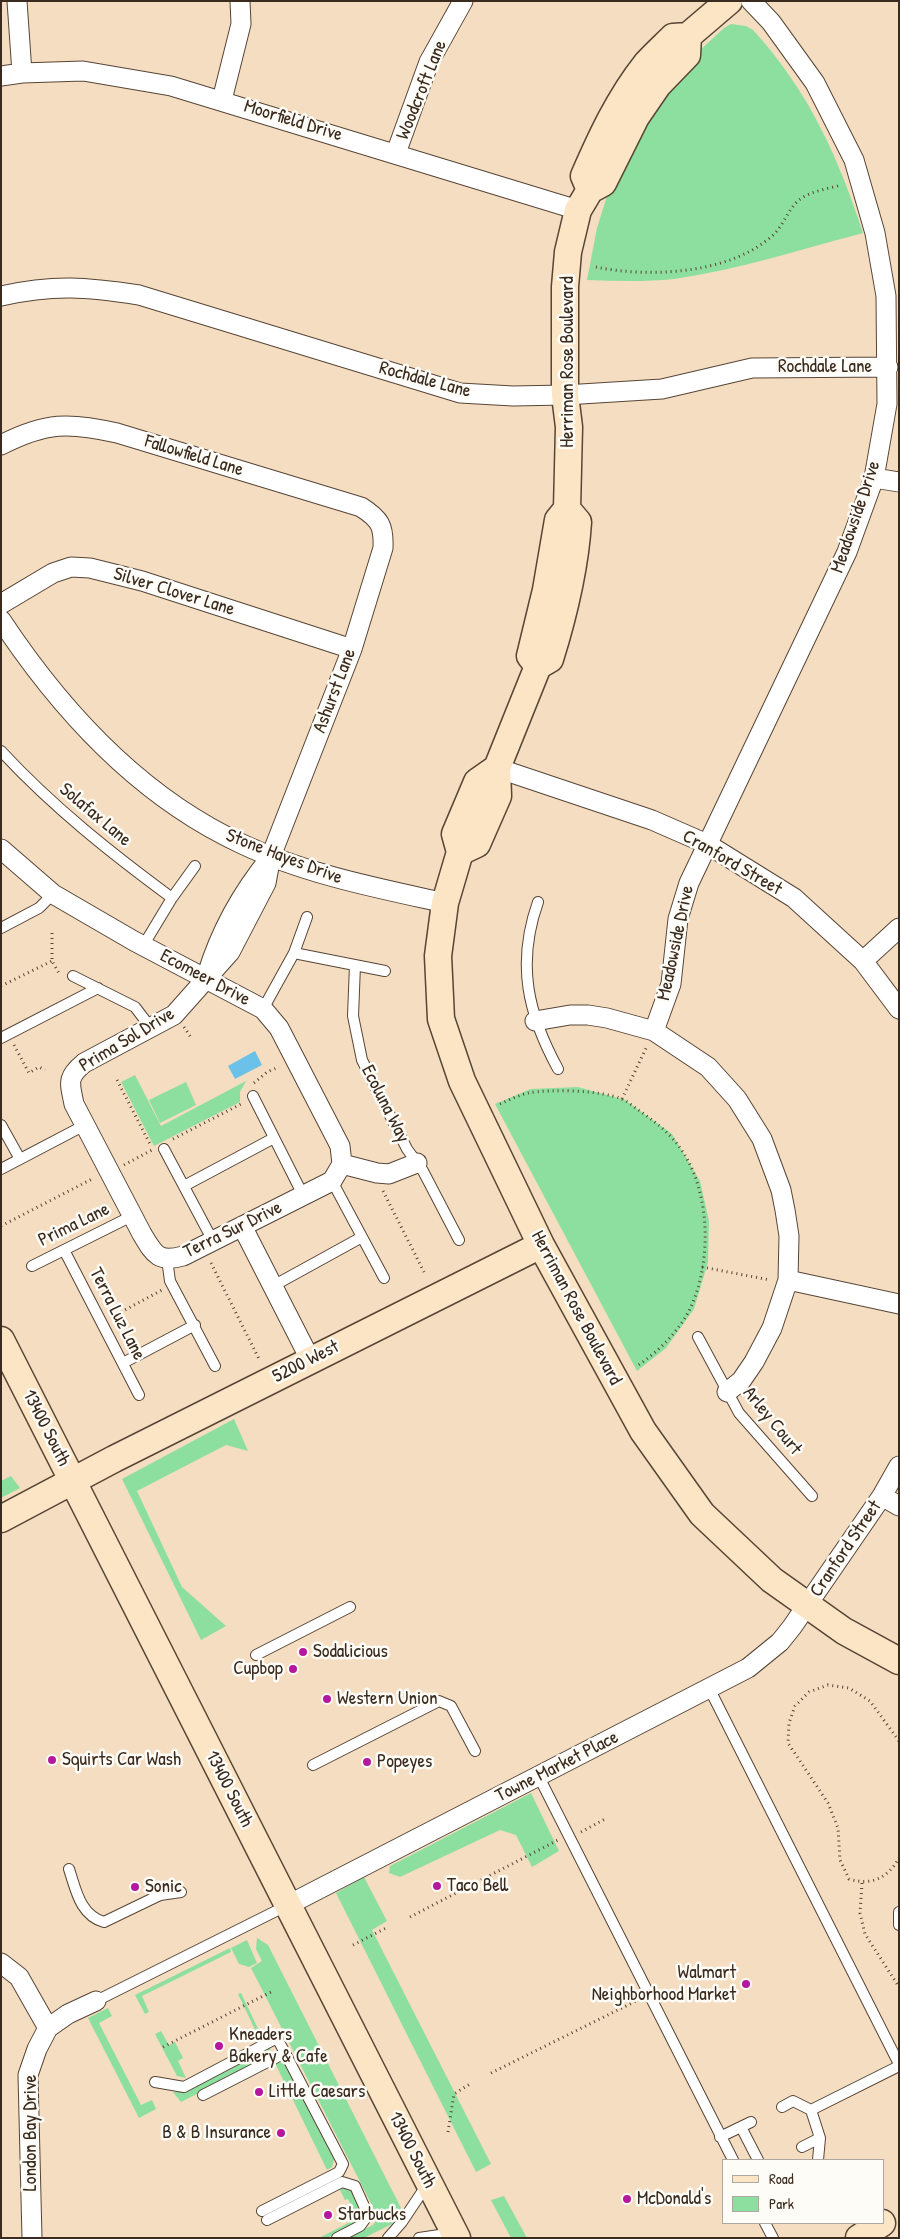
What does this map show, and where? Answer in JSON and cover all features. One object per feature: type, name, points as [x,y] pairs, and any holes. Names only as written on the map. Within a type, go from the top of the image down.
[{"type":"street","points":[[17,1],[22,73]]},
{"type":"street","points":[[222,100],[241,24],[240,1]]},
{"type":"street","name":"Woodcroft Lane","points":[[396,153],[429,62],[463,1]]},
{"type":"street","name":"Herriman Rose Boulevard","points":[[729,1],[688,36],[673,37],[646,64],[623,97],[602,136],[584,176],[584,200],[568,252],[565,287],[565,395],[569,427],[567,509],[558,520],[546,590],[530,656],[538,666],[497,768],[477,782],[454,834],[460,852],[445,903],[438,956],[441,1019],[462,1081],[541,1245],[643,1431],[702,1514],[772,1580],[844,1631],[899,1661]]},
{"type":"street","name":"Meadowside Drive","points":[[651,1038],[671,984],[675,941],[682,904],[689,883],[847,552],[874,478],[887,404],[893,295],[854,160],[815,83],[770,22],[751,1]]},
{"type":"street","name":"Moorfield Drive","points":[[1,76],[22,73],[83,71],[171,86],[396,153],[584,200]]},
{"type":"street","name":"Rochdale Lane","points":[[1,296],[56,287],[104,290],[139,295],[460,393],[513,396],[565,395],[662,389],[752,368],[888,368]]},
{"type":"street","name":"Fallowfield Lane","points":[[1,445],[26,432],[51,426],[91,427],[117,433],[361,507],[372,514],[380,523]]},
{"type":"street","points":[[874,478],[899,482]]},
{"type":"street","name":"Ashurst Lane","points":[[271,856],[352,649],[383,548],[384,535],[380,523]]},
{"type":"street","name":"Silver Clover Lane","points":[[1,604],[52,574],[71,567],[90,568],[142,581],[352,649]]},
{"type":"street","name":"Stone Hayes Drive","points":[[1,620],[40,676],[87,730],[137,778],[189,816],[242,844],[271,856],[359,885],[445,903]]},
{"type":"street","name":"Cranford Street","points":[[497,768],[652,820],[707,844],[794,898],[863,961],[899,1009]]},
{"type":"street","name":"Ecomeer Drive","points":[[1,849],[53,894],[144,946],[262,1009],[279,1028],[340,1146],[342,1164]]},
{"type":"street","name":"Prima Sol Drive","points":[[69,1081],[73,1072],[84,1063],[174,1015],[230,952],[266,883],[271,856]]},
{"type":"street","points":[[863,961],[899,928]]},
{"type":"street","points":[[535,1021],[570,1015],[607,1018],[708,1067],[737,1099],[762,1139],[778,1180],[789,1236],[772,1328],[741,1381],[726,1392]]},
{"type":"street","name":"Terra Sur Drive","points":[[69,1081],[74,1104],[132,1216],[152,1252],[167,1259],[183,1256],[332,1181]]},
{"type":"street","name":"Ecoluna Way","points":[[342,1164],[377,1173],[389,1174],[417,1163]]},
{"type":"street","points":[[332,1181],[342,1164]]},
{"type":"street","points":[[242,1226],[310,1359]]},
{"type":"street","name":"5200 West","points":[[1,1519],[310,1359],[541,1245]]},
{"type":"street","points":[[780,1280],[899,1304]]},
{"type":"street","name":"13400 South","points":[[1,1340],[455,2235]]},
{"type":"street","name":"Cranford Street","points":[[807,1606],[882,1496],[899,1466]]},
{"type":"street","points":[[882,1496],[899,1506]]},
{"type":"street","name":"Towne Market Place","points":[[288,1905],[748,1668],[780,1642],[807,1606]]},
{"type":"street","points":[[1,1963],[19,1977],[48,2028]]},
{"type":"street","name":"London Bay Drive","points":[[32,2238],[28,2075],[37,2049],[48,2028],[68,2014],[96,2001]]},
{"type":"street","points":[[885,2221],[899,2211]]},
{"type":"street","points":[[860,2238],[880,2224]]},
{"type":"lane","name":"Solafax Lane","points":[[1,752],[26,778],[109,852],[172,898]]},
{"type":"lane","points":[[144,946],[172,898],[196,866]]},
{"type":"lane","points":[[1,928],[39,908],[53,894]]},
{"type":"lane","points":[[538,902],[527,953],[526,978],[535,1021],[558,1069]]},
{"type":"lane","points":[[262,1009],[294,953],[307,917]]},
{"type":"lane","points":[[294,953],[385,971]]},
{"type":"lane","name":"Ecoluna Way","points":[[355,966],[353,1016],[362,1060],[407,1149],[417,1163]]},
{"type":"lane","points":[[74,976],[135,1006],[151,1028]]},
{"type":"lane","points":[[1,1038],[98,988]]},
{"type":"lane","points":[[249,1095],[274,1138],[303,1195]]},
{"type":"lane","points":[[1,1125],[20,1159]]},
{"type":"lane","points":[[1,1170],[85,1125]]},
{"type":"lane","points":[[184,1186],[274,1138]]},
{"type":"lane","points":[[167,1145],[184,1186],[213,1241]]},
{"type":"lane","points":[[417,1163],[459,1240]]},
{"type":"lane","points":[[332,1181],[384,1278]]},
{"type":"lane","name":"Prima Lane","points":[[32,1266],[132,1216]]},
{"type":"lane","points":[[273,1286],[362,1237]]},
{"type":"lane","name":"Terra Luz Lane","points":[[64,1250],[139,1394]]},
{"type":"lane","points":[[167,1259],[170,1281],[215,1366]]},
{"type":"lane","points":[[123,1363],[195,1326]]},
{"type":"lane","name":"Arley Court","points":[[698,1337],[739,1413],[812,1496]]},
{"type":"lane","points":[[256,1655],[350,1607]]},
{"type":"lane","points":[[709,1688],[899,2065],[811,2110]]},
{"type":"lane","points":[[313,1764],[439,1701],[451,1706],[475,1751]]},
{"type":"lane","points":[[539,1777],[732,2159]]},
{"type":"lane","points":[[69,1869],[87,1914],[94,1919],[104,1922],[160,1895],[181,1892]]},
{"type":"lane","points":[[96,2001],[288,1905]]},
{"type":"lane","points":[[899,1912],[899,1925]]},
{"type":"lane","points":[[155,2082],[184,2086],[277,2038],[343,2164],[339,2172],[264,2215],[342,2182],[355,2186],[368,2215],[360,2226],[337,2238]]},
{"type":"lane","points":[[203,2095],[285,2053]]},
{"type":"lane","points":[[782,2107],[793,2101],[811,2110],[820,2138],[818,2159]]},
{"type":"lane","points":[[720,2137],[751,2122]]},
{"type":"lane","points":[[740,2127],[757,2159]]},
{"type":"lane","points":[[802,2147],[820,2138]]},
{"type":"lane","points":[[388,2238],[402,2222],[428,2182]]},
{"type":"lane","points":[[766,2224],[773,2238]]},
{"type":"lane","points":[[419,2238],[455,2235]]},
{"type":"path","points":[[596,267],[624,272],[651,273],[695,268],[734,258],[771,237],[784,223],[800,200],[841,185]]},
{"type":"path","points":[[52,933],[52,961],[60,976]]},
{"type":"path","points":[[1,986],[52,961]]},
{"type":"path","points":[[622,1099],[651,1038]]},
{"type":"path","points":[[14,1044],[29,1073],[39,1067],[45,1070]]},
{"type":"path","points":[[167,1145],[249,1095],[267,1072],[279,1067]]},
{"type":"path","points":[[118,1080],[153,1150],[122,1166]]},
{"type":"path","points":[[500,1104],[526,1094],[557,1090],[590,1093],[622,1099],[661,1126],[686,1157],[698,1188],[706,1222],[702,1267],[688,1311],[670,1337],[654,1354],[637,1366]]},
{"type":"path","points":[[1,1226],[92,1179]]},
{"type":"path","points":[[379,1184],[424,1272]]},
{"type":"path","points":[[211,1263],[260,1361]]},
{"type":"path","points":[[702,1267],[780,1280]]},
{"type":"path","points":[[112,1317],[162,1290]]},
{"type":"path","points":[[899,1741],[870,1701],[849,1688],[828,1685],[809,1692],[795,1706],[789,1723],[788,1743],[828,1803],[838,1828],[840,1860],[849,1879],[862,1883],[877,1879],[892,1870],[899,1858]]},
{"type":"path","points":[[582,1840],[579,1833],[605,1819]]},
{"type":"path","points":[[410,1917],[558,1840],[562,1848]]},
{"type":"path","points":[[862,1883],[860,1913],[865,1934],[899,1987]]},
{"type":"path","points":[[353,1945],[388,1928]]},
{"type":"path","points":[[163,2047],[271,1992]]},
{"type":"path","points":[[491,2073],[641,1999]]},
{"type":"path","points":[[448,2132],[454,2094],[470,2084]]},
{"type":"green space","points":[[731,24],[746,26],[753,30],[790,76],[832,151],[863,233],[746,265],[698,275],[652,281],[587,280],[597,228],[612,180],[634,136],[686,63],[724,28]]},
{"type":"green space","points":[[135,1075],[161,1126],[246,1081],[240,1092],[240,1102],[154,1146],[121,1082]]},
{"type":"green space","points":[[186,1082],[196,1105],[160,1123],[149,1100]]},
{"type":"green space","points":[[578,1087],[625,1100],[672,1134],[700,1181],[709,1221],[708,1262],[694,1309],[666,1348],[637,1371],[495,1104],[531,1089]]},
{"type":"green space","points":[[234,1419],[248,1451],[226,1445],[137,1491],[182,1587],[226,1626],[201,1640],[122,1479]]},
{"type":"green space","points":[[11,1476],[20,1488],[1,1498],[1,1481]]},
{"type":"green space","points":[[531,1793],[559,1851],[532,1867],[516,1835],[500,1830],[400,1877],[389,1873],[390,1866]]},
{"type":"green space","points":[[364,1877],[387,1921],[372,1930],[491,2164],[476,2172],[336,1893]]},
{"type":"green space","points":[[257,1938],[268,1945],[402,2210],[398,2221],[364,2238],[348,2238],[373,2225],[378,2217],[251,1968],[262,1961],[256,1949]]},
{"type":"green space","points":[[247,1940],[257,1963],[249,1967],[239,1964],[231,1948]]},
{"type":"green space","points":[[230,1948],[231,1952],[142,1996],[149,2012],[145,2014],[135,1995]]},
{"type":"green space","points":[[241,1993],[261,2035],[256,2043],[254,2040],[258,2036],[238,1994]]},
{"type":"green space","points":[[108,2008],[112,2016],[99,2023],[141,2105],[152,2100],[156,2109],[139,2118],[88,2018]]},
{"type":"green space","points":[[161,2031],[169,2045],[175,2042],[183,2058],[178,2061],[186,2078],[177,2076],[155,2034]]},
{"type":"green space","points":[[270,2047],[271,2056],[181,2102],[173,2092],[184,2092]]},
{"type":"green space","points":[[285,2062],[335,2155],[332,2167],[327,2170],[275,2063]]},
{"type":"green space","points":[[339,2188],[350,2189],[358,2197],[362,2212],[358,2220],[348,2199],[345,2200]]},
{"type":"green space","points":[[504,2196],[527,2238],[511,2238],[491,2200]]},
{"type":"green space","points":[[354,2220],[356,2223],[327,2238],[319,2238]]},
{"type":"water","points":[[255,1051],[262,1065],[235,1079],[228,1066]]},
{"type":"place","name":"Sodalicious","points":[[303,1652]]},
{"type":"place","name":"Cupbop","points":[[293,1669]]},
{"type":"place","name":"Western Union","points":[[327,1699]]},
{"type":"place","name":"Squirts Car Wash","points":[[52,1760]]},
{"type":"place","name":"Popeyes","points":[[367,1762]]},
{"type":"place","name":"Taco Bell","points":[[437,1886]]},
{"type":"place","name":"Sonic","points":[[135,1887]]},
{"type":"place","name":"Walmart Neighborhood Market","points":[[746,1984]]},
{"type":"place","name":"Kneaders Bakery & Cafe","points":[[219,2046]]},
{"type":"place","name":"Little Caesars","points":[[259,2092]]},
{"type":"place","name":"B & B Insurance","points":[[281,2133]]},
{"type":"place","name":"McDonald's","points":[[627,2199]]},
{"type":"place","name":"Starbucks","points":[[328,2215]]}]
